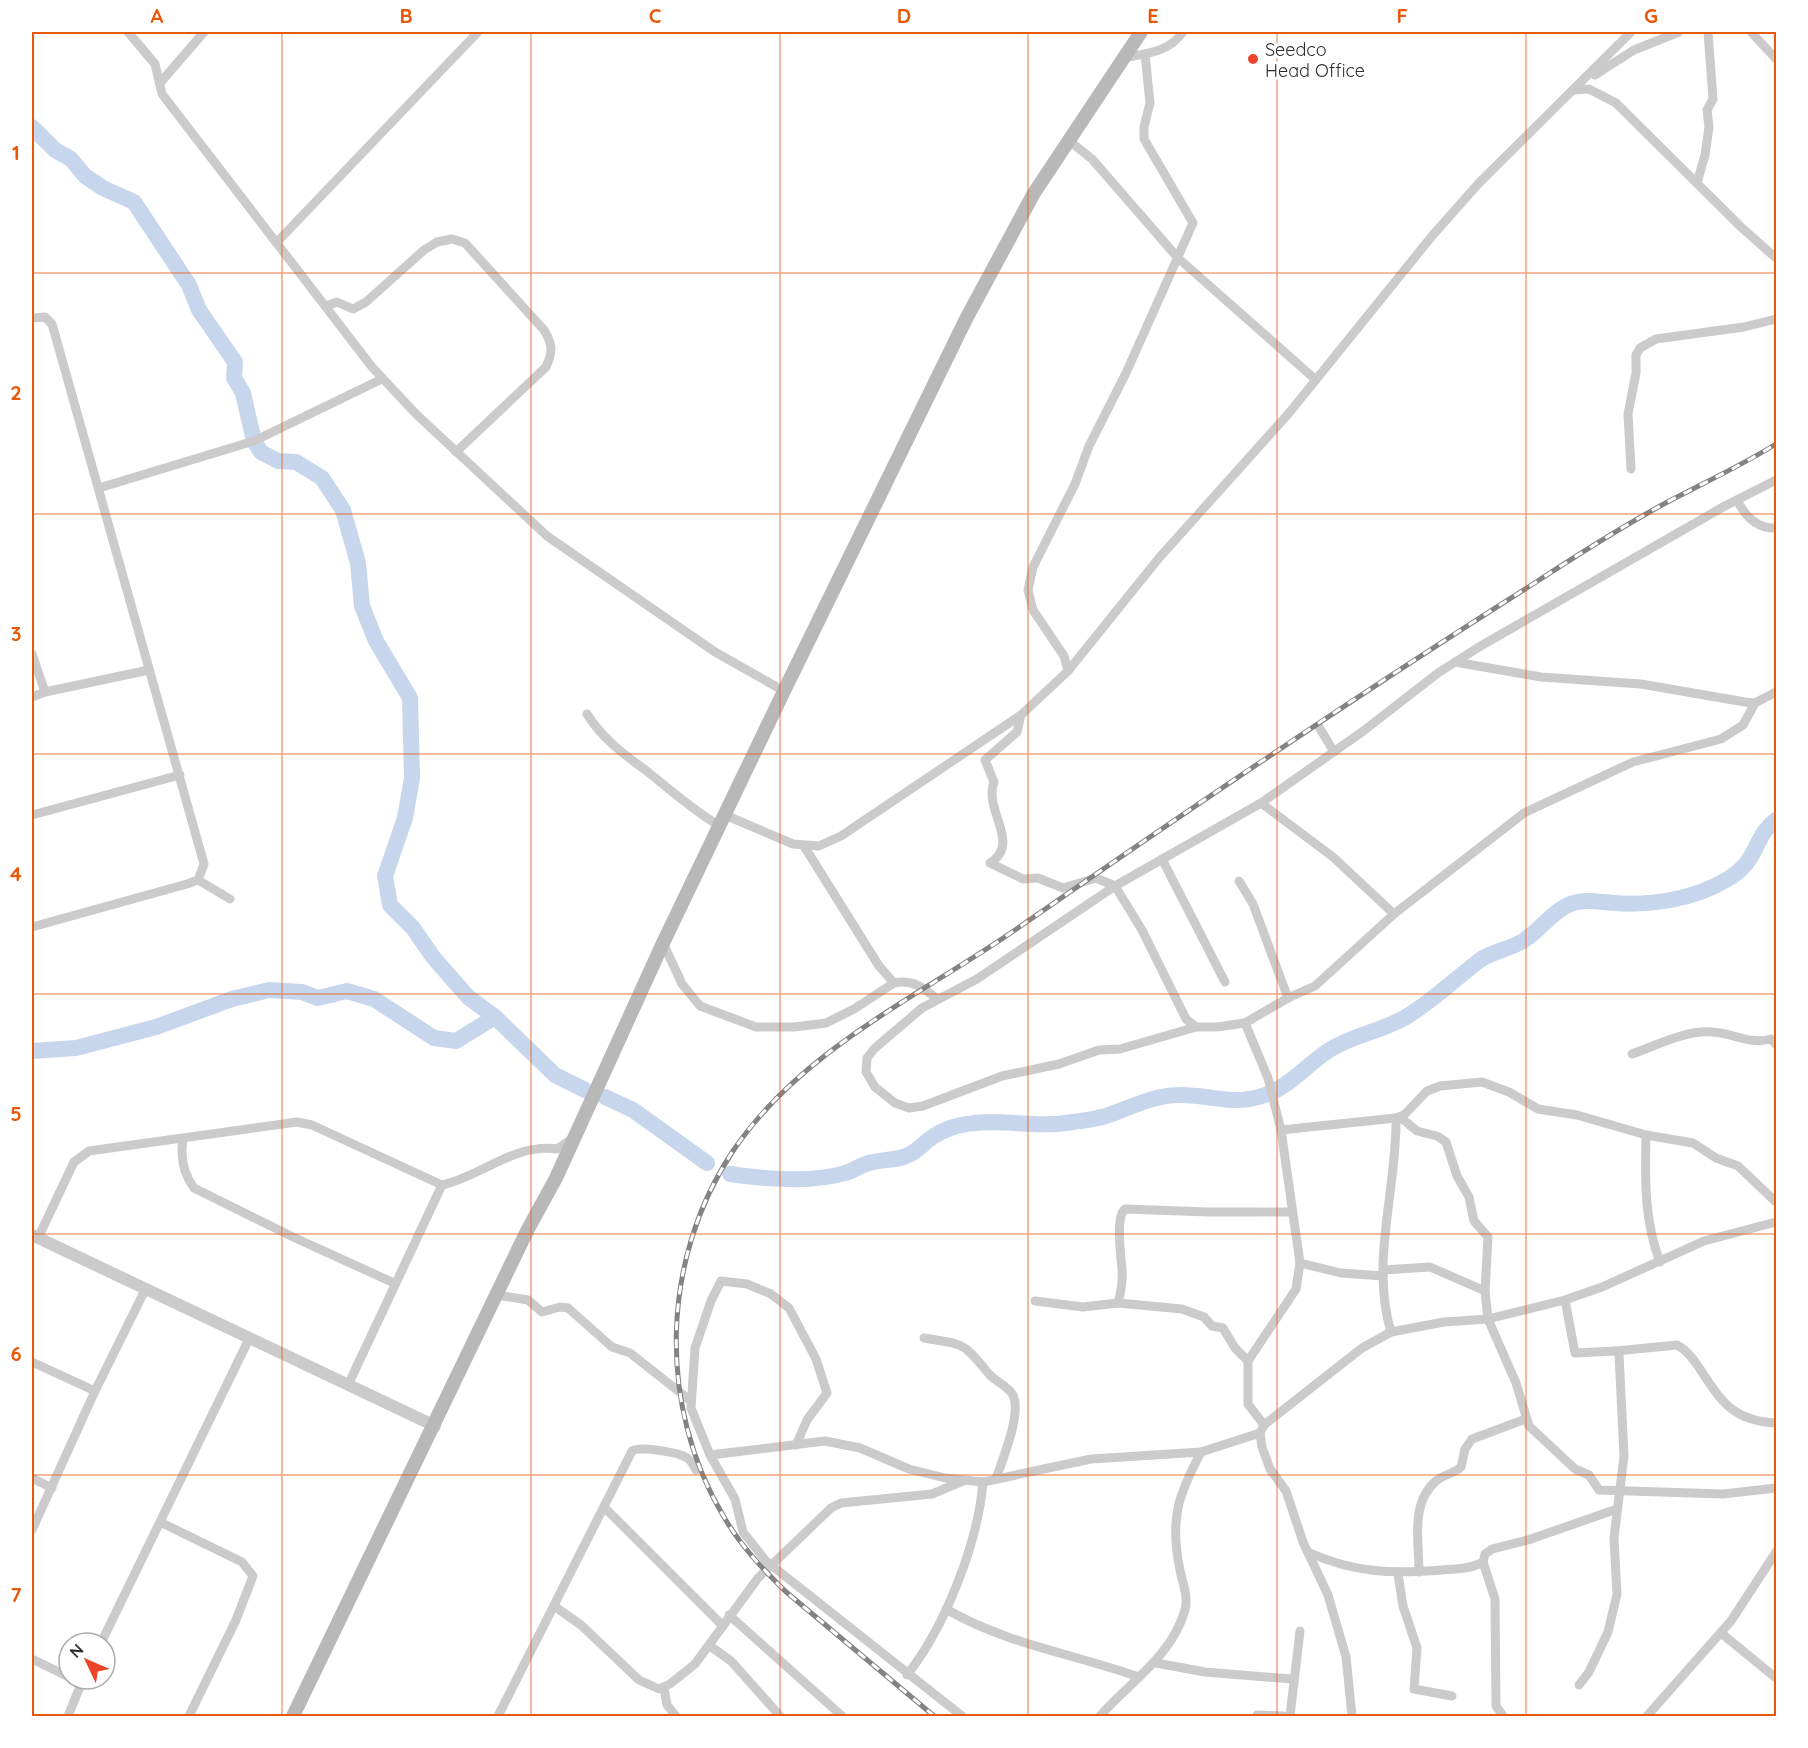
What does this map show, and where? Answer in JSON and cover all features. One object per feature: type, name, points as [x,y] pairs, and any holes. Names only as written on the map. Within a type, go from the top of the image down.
[{"type":"main road","points":[[293,1716],[575,1136],[663,943],[784,691],[966,319],[1067,139],[1141,32]]},
{"type":"street","points":[[128,32],[155,64],[162,94],[278,241],[382,379],[456,452],[547,536],[715,652],[784,691]]},
{"type":"street","points":[[160,83],[204,32]]},
{"type":"street","points":[[278,241],[478,32]]},
{"type":"street","points":[[1123,58],[1171,46],[1183,32]]},
{"type":"street","points":[[587,714],[594,726],[626,757],[700,815],[804,846],[819,846],[841,836],[1021,715],[1068,671],[1178,536],[1211,502],[1316,380],[1432,236],[1479,183],[1631,32]]},
{"type":"street","points":[[1573,90],[1634,50],[1679,32]]},
{"type":"street","points":[[1697,183],[1705,155],[1709,127],[1707,110],[1713,99],[1708,32]]},
{"type":"street","points":[[1751,32],[1776,59]]},
{"type":"street","points":[[1068,671],[1064,656],[1033,610],[1028,590],[1033,567],[1075,484],[1089,446],[1126,373],[1193,223],[1144,139],[1144,127],[1150,103],[1145,54]]},
{"type":"street","points":[[1573,90],[1588,89],[1616,103],[1741,227],[1776,258]]},
{"type":"street","points":[[1067,139],[1092,159],[1178,258],[1316,380]]},
{"type":"street","points":[[326,306],[337,302],[352,309],[389,284],[424,250],[437,242],[452,239],[465,243],[544,330],[552,343],[552,355],[546,367],[456,452]]},
{"type":"street","points":[[32,318],[45,317],[52,324],[204,864],[198,880]]},
{"type":"street","points":[[1631,469],[1628,414],[1636,373],[1636,355],[1640,348],[1656,339],[1744,327],[1776,319]]},
{"type":"street","points":[[99,488],[254,441],[382,379]]},
{"type":"street","points":[[1776,480],[1737,500],[1455,662],[1334,752],[1260,803],[1115,886],[977,979],[922,1008],[875,1048],[865,1064],[869,1078],[880,1092],[909,1108],[933,1104],[1002,1076],[1073,1060],[1099,1050],[1120,1049],[1196,1026],[1218,1027],[1245,1023],[1288,998],[1315,986],[1394,914],[1524,813],[1633,762],[1721,739],[1743,725],[1755,703],[1776,692]]},
{"type":"street","points":[[1737,500],[1749,518],[1761,526],[1776,528]]},
{"type":"street","points":[[32,654],[45,692]]},
{"type":"street","points":[[1455,662],[1541,677],[1641,684],[1755,703]]},
{"type":"street","points":[[32,697],[45,692],[149,670]]},
{"type":"street","points":[[1021,715],[1017,732],[986,760],[994,782],[990,792],[1004,845],[1000,857],[990,863],[1023,879],[1038,878],[1063,888],[1096,878],[1115,886],[1142,930],[1186,1019],[1196,1026]]},
{"type":"street","points":[[1319,727],[1334,752]]},
{"type":"street","points":[[32,815],[180,775]]},
{"type":"street","points":[[1260,803],[1333,857],[1394,914]]},
{"type":"street","points":[[804,846],[879,966],[894,982]]},
{"type":"street","points":[[1162,859],[1225,982]]},
{"type":"street","points":[[32,927],[198,880],[230,899]]},
{"type":"street","points":[[1239,881],[1256,913],[1288,998]]},
{"type":"street","points":[[663,943],[682,984],[700,1006],[756,1026],[794,1027],[826,1023],[894,982],[912,982],[937,999]]},
{"type":"street","points":[[1245,1023],[1273,1093],[1281,1130],[1300,1263],[1296,1289],[1248,1361],[1248,1404],[1262,1429],[1262,1448],[1270,1469],[1286,1491],[1303,1542],[1310,1553],[1338,1628],[1352,1694],[1352,1716]]},
{"type":"street","points":[[1632,1054],[1696,1032],[1714,1031],[1746,1041],[1771,1039],[1776,1044]]},
{"type":"street","points":[[1281,1130],[1398,1118],[1427,1091],[1440,1086],[1482,1082],[1509,1092],[1538,1108],[1577,1115],[1646,1135],[1693,1143],[1726,1163],[1738,1166],[1776,1202]]},
{"type":"street","points":[[1391,1332],[1386,1313],[1383,1273],[1385,1218],[1394,1167],[1398,1118]]},
{"type":"street","points":[[1398,1118],[1417,1131],[1442,1138],[1448,1147],[1457,1176],[1469,1197],[1474,1221],[1488,1238],[1485,1291],[1488,1319],[1512,1373],[1526,1419],[1532,1430],[1562,1454],[1575,1469],[1589,1475],[1597,1490],[1713,1494],[1776,1488]]},
{"type":"street","points":[[435,1426],[35,1236],[74,1162],[81,1154],[98,1149],[183,1140],[297,1122],[312,1125],[442,1185]]},
{"type":"street","points":[[1646,1135],[1647,1219],[1660,1263]]},
{"type":"street","points":[[348,1385],[442,1185],[513,1154],[543,1147],[557,1149],[575,1136]]},
{"type":"street","points":[[183,1140],[180,1157],[188,1181],[194,1188],[394,1283]]},
{"type":"street","points":[[1118,1303],[1122,1269],[1118,1249],[1120,1213],[1125,1209],[1292,1212]]},
{"type":"street","points":[[710,1455],[819,1441],[860,1448],[909,1468],[963,1481],[982,1482],[1091,1459],[1201,1452],[1262,1429],[1354,1354],[1391,1332],[1444,1322],[1488,1319],[1565,1300],[1660,1263],[1704,1242],[1776,1222]]},
{"type":"street","points":[[1300,1263],[1361,1276],[1430,1267],[1485,1291]]},
{"type":"street","points":[[796,1444],[827,1390],[816,1359],[789,1308],[758,1288],[740,1281],[721,1281],[711,1301],[695,1348],[691,1401],[693,1416],[710,1455],[735,1499],[743,1532],[754,1549],[771,1566],[962,1716]]},
{"type":"street","points":[[32,1530],[95,1391],[146,1288]]},
{"type":"street","points":[[497,1295],[528,1300],[542,1312],[560,1306],[568,1308],[612,1347],[630,1353],[691,1401]]},
{"type":"street","points":[[1565,1300],[1575,1353],[1677,1345],[1689,1353],[1725,1405],[1757,1422],[1776,1423]]},
{"type":"street","points":[[1035,1301],[1083,1307],[1118,1303],[1137,1307],[1182,1309],[1198,1314],[1212,1326],[1223,1328],[1235,1348],[1248,1361]]},
{"type":"street","points":[[924,1338],[966,1347],[993,1378],[1012,1393],[1015,1401],[1014,1419],[996,1479]]},
{"type":"street","points":[[107,1631],[162,1523],[249,1339]]},
{"type":"street","points":[[1579,1685],[1608,1632],[1617,1594],[1614,1550],[1621,1490],[1623,1420],[1621,1358],[1616,1351]]},
{"type":"street","points":[[32,1362],[95,1391]]},
{"type":"street","points":[[1419,1572],[1418,1517],[1427,1491],[1439,1478],[1461,1467],[1465,1449],[1472,1439],[1526,1419]]},
{"type":"street","points":[[498,1716],[636,1449],[685,1457],[696,1470]]},
{"type":"street","points":[[1101,1716],[1156,1663],[1185,1609],[1174,1537],[1174,1516],[1183,1487],[1201,1452]]},
{"type":"street","points":[[32,1478],[52,1488]]},
{"type":"street","points":[[554,1606],[581,1624],[639,1680],[653,1689],[664,1688],[691,1668],[710,1646],[729,1615],[758,1578],[836,1504],[932,1494],[963,1481]]},
{"type":"street","points":[[907,1675],[927,1648],[946,1609],[973,1529],[982,1482]]},
{"type":"street","points":[[604,1507],[723,1626]]},
{"type":"street","points":[[1503,1716],[1496,1706],[1497,1624],[1495,1599],[1483,1562],[1485,1554],[1492,1549],[1527,1540],[1617,1509]]},
{"type":"street","points":[[162,1523],[242,1562],[253,1576],[236,1620],[189,1716]]},
{"type":"street","points":[[1647,1716],[1721,1633],[1750,1595],[1776,1552]]},
{"type":"street","points":[[1310,1553],[1329,1561],[1398,1574],[1462,1568],[1483,1562]]},
{"type":"street","points":[[1398,1574],[1403,1606],[1417,1648],[1414,1689],[1452,1696]]},
{"type":"street","points":[[946,1609],[972,1624],[1026,1645],[1086,1658],[1139,1677]]},
{"type":"street","points":[[729,1615],[842,1716]]},
{"type":"street","points":[[1290,1716],[1292,1679],[1300,1632]]},
{"type":"street","points":[[1721,1633],[1776,1678]]},
{"type":"street","points":[[710,1646],[731,1661],[780,1716]]},
{"type":"street","points":[[32,1659],[57,1671]]},
{"type":"street","points":[[1156,1663],[1205,1672],[1292,1679]]},
{"type":"street","points":[[664,1688],[667,1705],[676,1716]]},
{"type":"street","points":[[68,1716],[76,1691]]},
{"type":"street","points":[[1257,1715],[1284,1716]]},
{"type":"waterway","points":[[32,127],[55,150],[71,159],[85,176],[103,188],[134,202],[189,285],[199,310],[235,362],[234,378],[243,393],[254,441],[261,452],[278,461],[296,462],[322,478],[343,510],[358,563],[362,606],[376,641],[410,698],[412,778],[405,818],[385,876],[390,905],[413,928],[433,957],[468,997],[495,1017],[555,1075],[585,1090]]},
{"type":"waterway","points":[[730,1174],[788,1179],[833,1176],[871,1162],[906,1156],[930,1138],[950,1128],[963,1125],[979,1122],[1054,1124],[1081,1121],[1106,1116],[1151,1100],[1170,1096],[1190,1095],[1241,1100],[1265,1095],[1283,1086],[1331,1049],[1387,1026],[1416,1011],[1480,960],[1522,942],[1568,905],[1585,901],[1628,904],[1657,902],[1672,900],[1714,887],[1737,873],[1745,865],[1763,834],[1776,820]]},
{"type":"waterway","points":[[32,1051],[76,1048],[156,1027],[232,999],[269,990],[302,992],[318,998],[347,991],[374,999],[434,1038],[456,1041],[495,1017]]},
{"type":"waterway","points":[[605,1097],[633,1110],[707,1163]]},
{"type":"railway","points":[[934,1716],[785,1591],[768,1574],[730,1527],[702,1474],[687,1428],[678,1380],[676,1332],[681,1285],[692,1238],[709,1193],[733,1151],[761,1115],[792,1083],[863,1028],[978,955],[1207,798],[1467,626],[1612,534],[1776,444]]},
{"type":"place","name":"Seedco Head Office","points":[[1253,59]]}]
